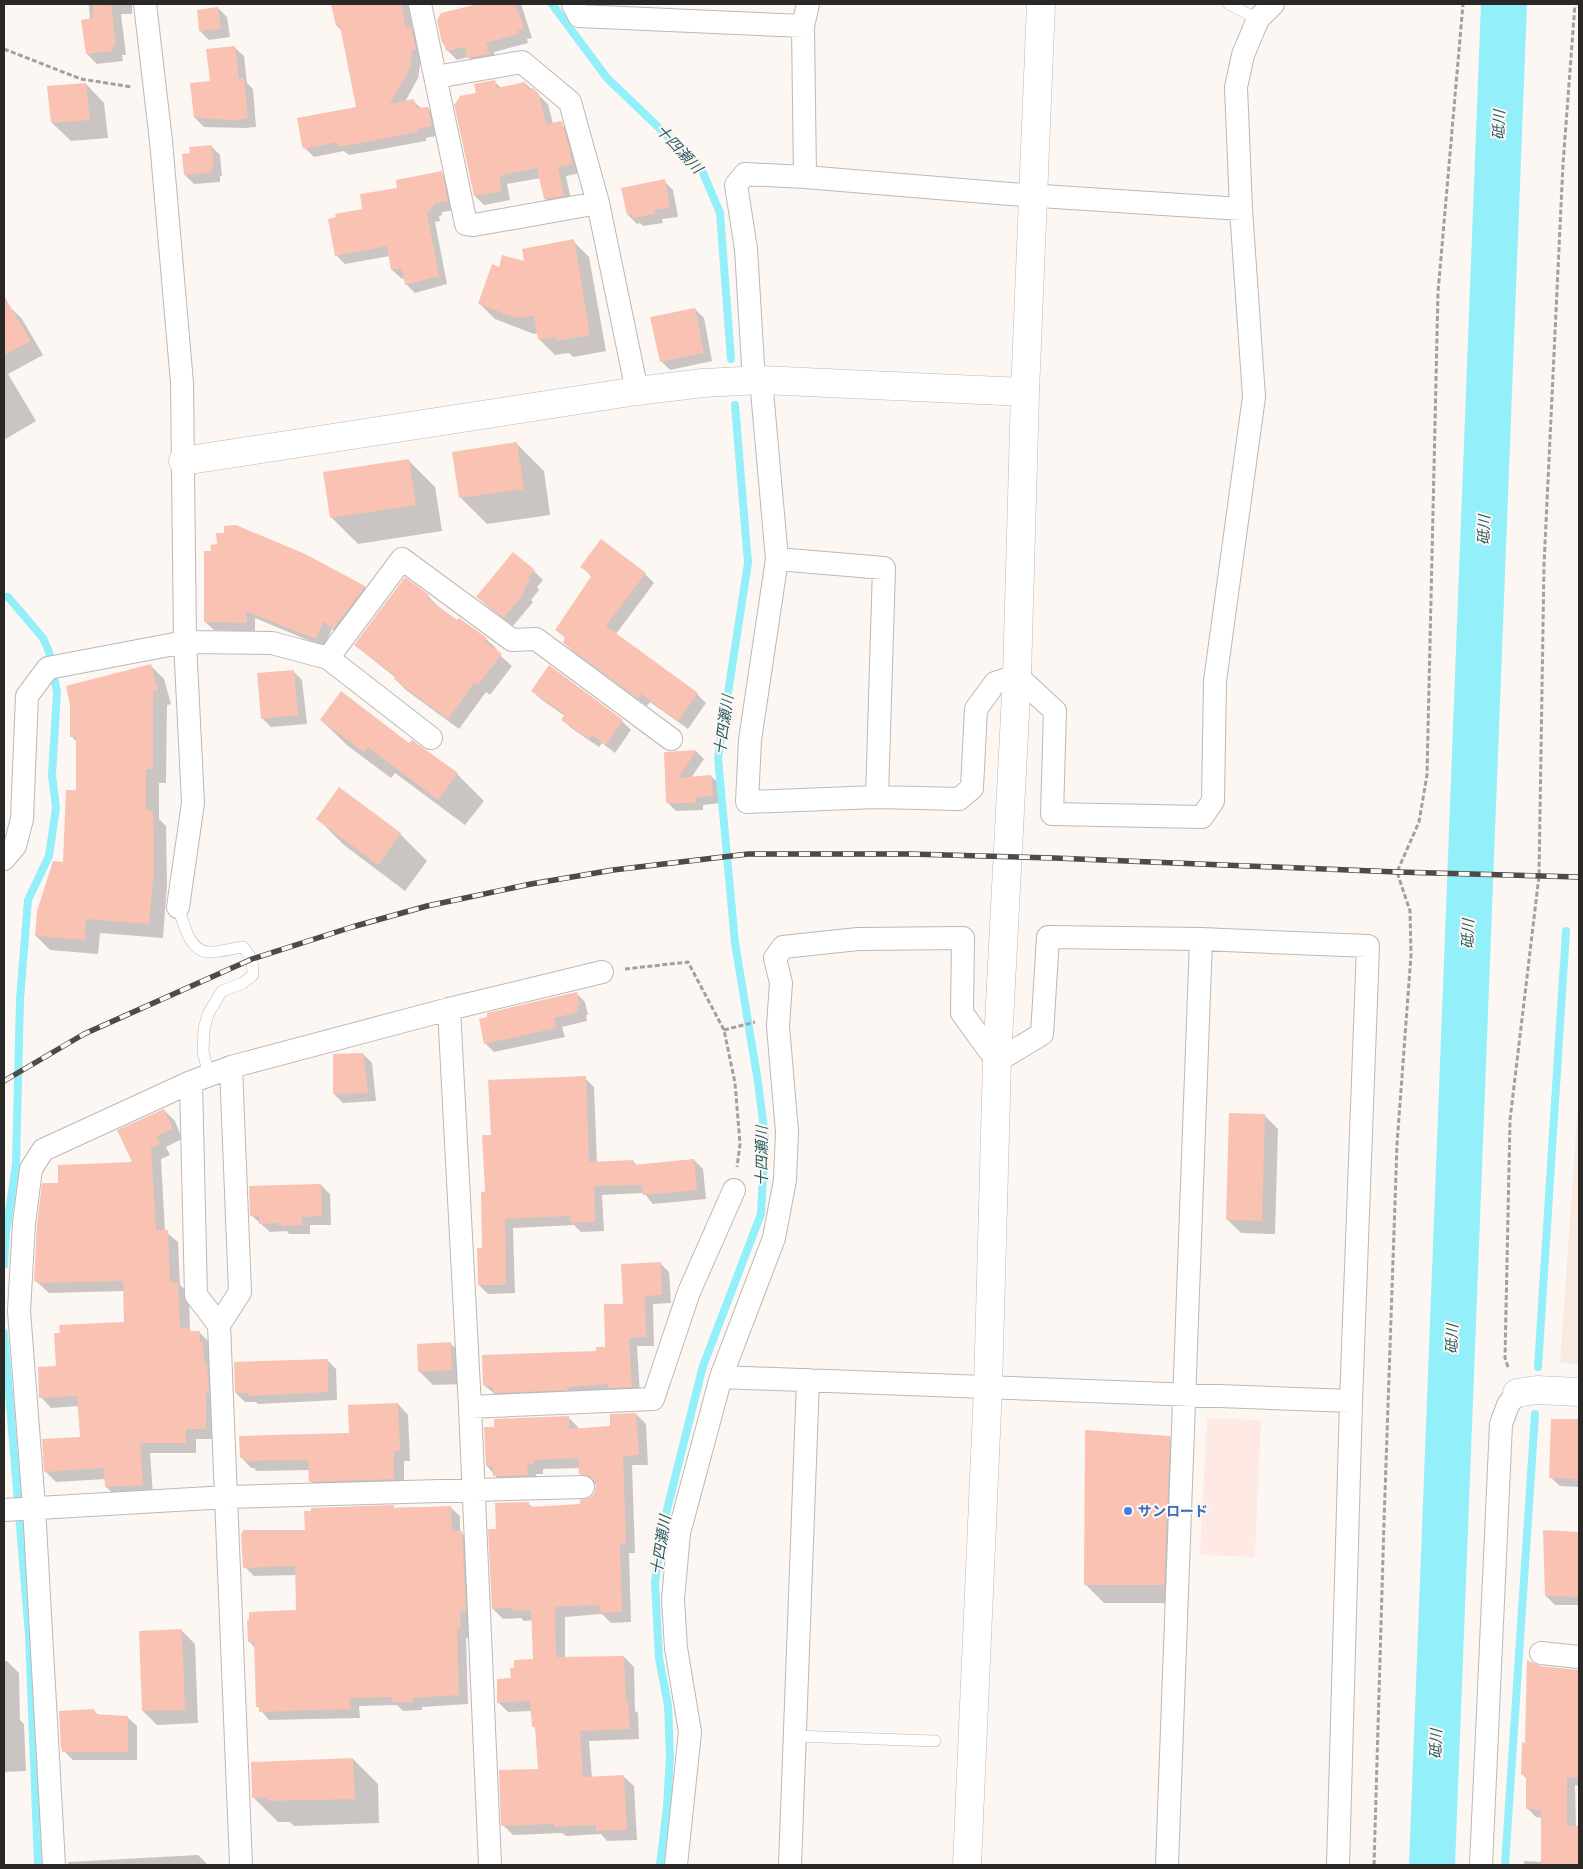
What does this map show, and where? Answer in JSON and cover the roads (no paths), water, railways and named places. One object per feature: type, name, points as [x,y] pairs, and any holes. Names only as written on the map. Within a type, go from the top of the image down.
[{"type":"street","points":[[145,4],[161,141],[182,383],[186,642],[193,803],[178,907]]},
{"type":"street","points":[[420,4],[466,224],[474,225],[598,203]]},
{"type":"street","points":[[573,4],[579,16],[803,26]]},
{"type":"street","points":[[806,177],[803,26],[808,4]]},
{"type":"street","points":[[967,1865],[988,1387],[996,1061],[1017,676],[1025,392],[1041,4]]},
{"type":"street","points":[[1017,676],[1055,711],[1052,814],[1202,817],[1212,801],[1215,681],[1254,397],[1241,209],[1236,87],[1243,54],[1266,11]]},
{"type":"street","points":[[436,77],[522,62],[570,102],[598,203],[637,390]]},
{"type":"street","points":[[1017,676],[995,683],[976,709],[972,788],[959,799],[877,797],[747,802],[750,740],[777,559],[746,249],[736,184],[746,174],[1241,209]]},
{"type":"street","points":[[183,461],[637,390],[703,383],[758,381],[1025,392]]},
{"type":"street","points":[[328,658],[402,559],[512,640],[536,639],[671,739]]},
{"type":"street","points":[[777,559],[884,568],[877,797]]},
{"type":"street","points":[[4,859],[15,846],[22,819],[27,696],[48,668],[186,642],[272,643],[328,658],[431,738]]},
{"type":"street","points":[[996,1061],[1042,1034],[1048,937],[1201,939],[1368,946],[1353,1183],[1351,1401],[1338,1865]]},
{"type":"street","points":[[676,1865],[690,1732],[676,1648],[672,1599],[678,1533],[721,1377],[774,1238],[785,1180],[786,1132],[778,1026],[781,983],[775,958],[783,947],[858,939],[963,938],[962,1013],[996,1061]]},
{"type":"street","points":[[1167,1865],[1201,939]]},
{"type":"street","points":[[54,1865],[34,1508],[19,1310],[23,1232],[30,1169],[44,1150],[200,1079],[231,1067],[449,1009],[602,972]]},
{"type":"street","points":[[449,1009],[470,1407],[490,1865]]},
{"type":"street","points":[[219,1325],[240,1292],[231,1067]]},
{"type":"street","points":[[200,1079],[196,1295],[219,1325],[241,1865]]},
{"type":"street","points":[[470,1407],[652,1400],[689,1292],[734,1190]]},
{"type":"street","points":[[721,1377],[1351,1401]]},
{"type":"street","points":[[790,1865],[808,1380]]},
{"type":"street","points":[[1481,1865],[1501,1424],[1508,1405],[1517,1394],[1537,1390],[1579,1392]]},
{"type":"street","points":[[4,1510],[227,1497],[583,1487]]},
{"type":"street","points":[[1541,1653],[1579,1657]]},
{"type":"lane","points":[[1229,4],[1266,11]]},
{"type":"lane","points":[[178,907],[192,942],[198,949],[209,952],[243,947],[252,959],[253,975],[243,983],[222,991],[208,1014],[204,1029],[200,1079]]},
{"type":"lane","points":[[795,1736],[935,1741]]},
{"type":"waterway","name":"十四瀬川","points":[[552,4],[607,78],[701,168],[720,213],[731,359]]},
{"type":"waterway","name":"砥川","points":[[1432,1865],[1504,4]]},
{"type":"waterway","name":"十四瀬川","points":[[660,1865],[667,1807],[670,1756],[668,1705],[659,1658],[655,1582],[664,1522],[703,1366],[761,1214],[765,1137],[735,943],[718,758],[748,563],[735,405]]},
{"type":"waterway","points":[[4,597],[8,597],[43,638],[49,652],[57,692],[52,775],[56,808],[49,856],[28,900],[20,999],[16,1164],[6,1233],[4,1265]]},
{"type":"waterway","points":[[1538,1367],[1566,931]]},
{"type":"waterway","points":[[4,1333],[29,1635],[38,1865]]},
{"type":"waterway","points":[[1505,1865],[1535,1414]]},
{"type":"railway","points":[[4,1081],[84,1034],[252,959],[352,927],[427,906],[531,884],[613,870],[748,854],[910,854],[1579,877]]},
{"type":"place","name":"サンロード","points":[[1128,1511]]}]
